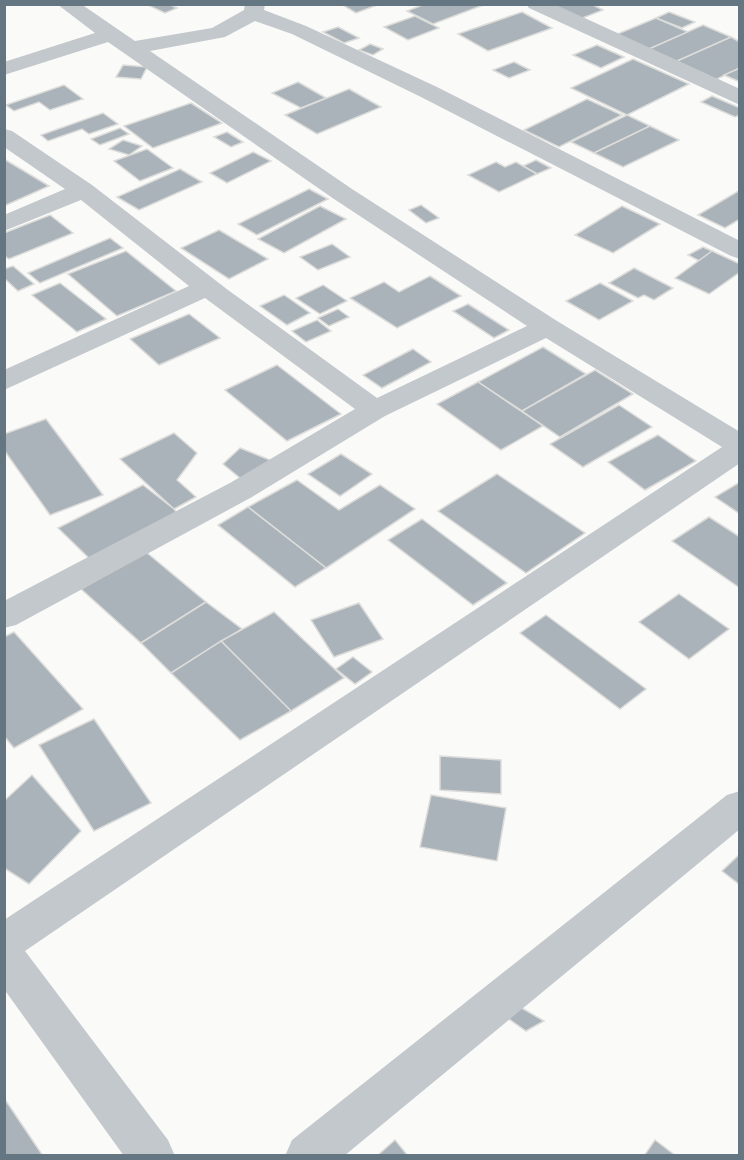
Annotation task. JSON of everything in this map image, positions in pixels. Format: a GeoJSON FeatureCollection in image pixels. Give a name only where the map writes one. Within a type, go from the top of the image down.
{"type":"FeatureCollection","features":[{"type":"Feature","properties":{"kind":"street"},"geometry":{"type":"LineString","coordinates":[[4,943],[740,447],[547,327],[343,194],[193,69],[132,48],[109,35],[67,4]]}},
{"type":"Feature","properties":{"kind":"street"},"geometry":{"type":"LineString","coordinates":[[536,4],[740,98]]}},
{"type":"Feature","properties":{"kind":"street"},"geometry":{"type":"LineString","coordinates":[[193,69],[218,33],[255,9],[429,92],[740,251]]}},
{"type":"Feature","properties":{"kind":"street"},"geometry":{"type":"LineString","coordinates":[[132,48],[218,33]]}},
{"type":"Feature","properties":{"kind":"street"},"geometry":{"type":"LineString","coordinates":[[4,69],[109,35]]}},
{"type":"Feature","properties":{"kind":"street"},"geometry":{"type":"LineString","coordinates":[[4,136],[83,190],[208,287],[375,410]]}},
{"type":"Feature","properties":{"kind":"street"},"geometry":{"type":"LineString","coordinates":[[4,224],[83,190]]}},
{"type":"Feature","properties":{"kind":"street"},"geometry":{"type":"LineString","coordinates":[[4,381],[208,287]]}},
{"type":"Feature","properties":{"kind":"street"},"geometry":{"type":"LineString","coordinates":[[4,616],[241,490],[375,410],[547,327]]}},
{"type":"Feature","properties":{"kind":"street"},"geometry":{"type":"LineString","coordinates":[[308,1155],[740,806]]}},
{"type":"Feature","properties":{"kind":"street"},"geometry":{"type":"LineString","coordinates":[[4,956],[152,1155]]}},
{"type":"Feature","properties":{"kind":"building"},"geometry":{"type":"Polygon","coordinates":[[[168,4],[177,8],[165,13],[150,6],[168,4]]]}},
{"type":"Feature","properties":{"kind":"building"},"geometry":{"type":"Polygon","coordinates":[[[341,4],[380,4],[356,13],[341,4]]]}},
{"type":"Feature","properties":{"kind":"building"},"geometry":{"type":"Polygon","coordinates":[[[425,4],[486,4],[433,24],[407,11],[425,4]]]}},
{"type":"Feature","properties":{"kind":"building"},"geometry":{"type":"Polygon","coordinates":[[[591,4],[603,10],[580,19],[548,5],[591,4]]]}},
{"type":"Feature","properties":{"kind":"building"},"geometry":{"type":"Polygon","coordinates":[[[522,12],[552,28],[488,51],[458,34],[522,12]]]}},
{"type":"Feature","properties":{"kind":"building"},"geometry":{"type":"Polygon","coordinates":[[[669,12],[695,22],[682,28],[656,18],[669,12]]]}},
{"type":"Feature","properties":{"kind":"building"},"geometry":{"type":"Polygon","coordinates":[[[415,16],[439,28],[408,40],[384,27],[415,16]]]}},
{"type":"Feature","properties":{"kind":"building"},"geometry":{"type":"Polygon","coordinates":[[[656,18],[688,32],[649,49],[615,35],[656,18]]]}},
{"type":"Feature","properties":{"kind":"building"},"geometry":{"type":"Polygon","coordinates":[[[703,25],[731,37],[675,62],[649,49],[703,25]]]}},
{"type":"Feature","properties":{"kind":"building"},"geometry":{"type":"Polygon","coordinates":[[[338,27],[359,38],[344,43],[323,32],[338,27]]]}},
{"type":"Feature","properties":{"kind":"building"},"geometry":{"type":"Polygon","coordinates":[[[731,37],[740,42],[740,68],[715,80],[675,62],[731,37]]]}},
{"type":"Feature","properties":{"kind":"building"},"geometry":{"type":"Polygon","coordinates":[[[370,44],[383,49],[373,55],[359,50],[370,44]]]}},
{"type":"Feature","properties":{"kind":"building"},"geometry":{"type":"Polygon","coordinates":[[[597,45],[624,57],[601,68],[573,55],[597,45]]]}},
{"type":"Feature","properties":{"kind":"building"},"geometry":{"type":"Polygon","coordinates":[[[633,59],[689,84],[627,115],[571,88],[633,59]]]}},
{"type":"Feature","properties":{"kind":"building"},"geometry":{"type":"Polygon","coordinates":[[[514,62],[530,70],[509,78],[493,70],[514,62]]]}},
{"type":"Feature","properties":{"kind":"building"},"geometry":{"type":"Polygon","coordinates":[[[123,65],[147,67],[141,79],[116,77],[123,65]]]}},
{"type":"Feature","properties":{"kind":"building"},"geometry":{"type":"Polygon","coordinates":[[[740,68],[740,82],[724,75],[740,68]]]}},
{"type":"Feature","properties":{"kind":"building"},"geometry":{"type":"Polygon","coordinates":[[[298,82],[326,98],[301,108],[272,93],[298,82]]]}},
{"type":"Feature","properties":{"kind":"building"},"geometry":{"type":"Polygon","coordinates":[[[64,85],[83,99],[50,110],[39,102],[14,111],[6,105],[64,85]]]}},
{"type":"Feature","properties":{"kind":"building"},"geometry":{"type":"Polygon","coordinates":[[[349,89],[381,107],[317,134],[285,115],[349,89]]]}},
{"type":"Feature","properties":{"kind":"building"},"geometry":{"type":"Polygon","coordinates":[[[712,96],[740,108],[740,115],[735,117],[701,102],[712,96]]]}},
{"type":"Feature","properties":{"kind":"building"},"geometry":{"type":"Polygon","coordinates":[[[587,99],[622,115],[559,147],[524,130],[587,99]]]}},
{"type":"Feature","properties":{"kind":"building"},"geometry":{"type":"Polygon","coordinates":[[[191,103],[222,123],[153,148],[124,126],[191,103]]]}},
{"type":"Feature","properties":{"kind":"building"},"geometry":{"type":"Polygon","coordinates":[[[103,113],[118,124],[89,134],[82,129],[48,141],[41,135],[103,113]]]}},
{"type":"Feature","properties":{"kind":"building"},"geometry":{"type":"Polygon","coordinates":[[[627,115],[650,126],[594,153],[571,142],[627,115]]]}},
{"type":"Feature","properties":{"kind":"building"},"geometry":{"type":"Polygon","coordinates":[[[650,126],[679,140],[623,167],[594,153],[650,126]]]}},
{"type":"Feature","properties":{"kind":"building"},"geometry":{"type":"Polygon","coordinates":[[[120,128],[129,134],[100,145],[91,139],[120,128]]]}},
{"type":"Feature","properties":{"kind":"building"},"geometry":{"type":"Polygon","coordinates":[[[227,132],[243,142],[231,147],[214,137],[227,132]]]}},
{"type":"Feature","properties":{"kind":"building"},"geometry":{"type":"Polygon","coordinates":[[[123,140],[142,146],[129,155],[109,149],[123,140]]]}},
{"type":"Feature","properties":{"kind":"building"},"geometry":{"type":"Polygon","coordinates":[[[147,149],[173,168],[140,181],[114,161],[147,149]]]}},
{"type":"Feature","properties":{"kind":"building"},"geometry":{"type":"Polygon","coordinates":[[[253,152],[271,161],[227,183],[210,173],[253,152]]]}},
{"type":"Feature","properties":{"kind":"building"},"geometry":{"type":"Polygon","coordinates":[[[4,159],[49,186],[4,206],[4,159]]]}},
{"type":"Feature","properties":{"kind":"building"},"geometry":{"type":"Polygon","coordinates":[[[536,160],[551,168],[537,174],[523,166],[536,160]]]}},
{"type":"Feature","properties":{"kind":"building"},"geometry":{"type":"Polygon","coordinates":[[[496,162],[505,167],[516,162],[537,174],[499,192],[468,175],[496,162]]]}},
{"type":"Feature","properties":{"kind":"building"},"geometry":{"type":"Polygon","coordinates":[[[180,169],[202,182],[139,210],[117,197],[180,169]]]}},
{"type":"Feature","properties":{"kind":"building"},"geometry":{"type":"Polygon","coordinates":[[[309,189],[328,199],[257,235],[238,224],[309,189]]]}},
{"type":"Feature","properties":{"kind":"building"},"geometry":{"type":"Polygon","coordinates":[[[740,190],[740,219],[725,228],[698,215],[740,190]]]}},
{"type":"Feature","properties":{"kind":"building"},"geometry":{"type":"Polygon","coordinates":[[[421,205],[439,218],[426,223],[409,210],[421,205]]]}},
{"type":"Feature","properties":{"kind":"building"},"geometry":{"type":"Polygon","coordinates":[[[320,206],[346,219],[284,253],[258,239],[320,206]]]}},
{"type":"Feature","properties":{"kind":"building"},"geometry":{"type":"Polygon","coordinates":[[[622,206],[660,224],[613,253],[575,235],[622,206]]]}},
{"type":"Feature","properties":{"kind":"building"},"geometry":{"type":"Polygon","coordinates":[[[50,215],[73,233],[9,259],[4,256],[4,233],[50,215]]]}},
{"type":"Feature","properties":{"kind":"building"},"geometry":{"type":"Polygon","coordinates":[[[219,230],[268,259],[229,279],[181,248],[219,230]]]}},
{"type":"Feature","properties":{"kind":"building"},"geometry":{"type":"Polygon","coordinates":[[[110,238],[123,248],[40,283],[28,273],[110,238]]]}},
{"type":"Feature","properties":{"kind":"building"},"geometry":{"type":"Polygon","coordinates":[[[332,244],[350,257],[318,270],[300,257],[332,244]]]}},
{"type":"Feature","properties":{"kind":"building"},"geometry":{"type":"Polygon","coordinates":[[[703,247],[720,256],[705,264],[688,255],[703,247]]]}},
{"type":"Feature","properties":{"kind":"building"},"geometry":{"type":"Polygon","coordinates":[[[126,251],[176,291],[117,316],[68,274],[126,251]]]}},
{"type":"Feature","properties":{"kind":"building"},"geometry":{"type":"Polygon","coordinates":[[[712,251],[740,264],[740,272],[709,294],[675,278],[712,251]]]}},
{"type":"Feature","properties":{"kind":"building"},"geometry":{"type":"Polygon","coordinates":[[[13,266],[34,284],[18,291],[4,278],[4,269],[13,266]]]}},
{"type":"Feature","properties":{"kind":"building"},"geometry":{"type":"Polygon","coordinates":[[[634,268],[673,288],[654,300],[644,295],[638,298],[609,283],[634,268]]]}},
{"type":"Feature","properties":{"kind":"building"},"geometry":{"type":"Polygon","coordinates":[[[430,276],[461,296],[397,328],[350,298],[384,282],[399,292],[430,276]]]}},
{"type":"Feature","properties":{"kind":"building"},"geometry":{"type":"Polygon","coordinates":[[[60,283],[106,319],[77,332],[32,295],[60,283]]]}},
{"type":"Feature","properties":{"kind":"building"},"geometry":{"type":"Polygon","coordinates":[[[600,283],[633,301],[599,320],[566,301],[600,283]]]}},
{"type":"Feature","properties":{"kind":"building"},"geometry":{"type":"Polygon","coordinates":[[[323,285],[347,301],[320,314],[296,298],[323,285]]]}},
{"type":"Feature","properties":{"kind":"building"},"geometry":{"type":"Polygon","coordinates":[[[284,295],[310,313],[287,325],[260,306],[284,295]]]}},
{"type":"Feature","properties":{"kind":"building"},"geometry":{"type":"Polygon","coordinates":[[[468,304],[509,330],[494,338],[453,311],[468,304]]]}},
{"type":"Feature","properties":{"kind":"building"},"geometry":{"type":"Polygon","coordinates":[[[338,309],[349,317],[329,326],[318,318],[338,309]]]}},
{"type":"Feature","properties":{"kind":"building"},"geometry":{"type":"Polygon","coordinates":[[[189,314],[220,338],[159,365],[130,339],[189,314]]]}},
{"type":"Feature","properties":{"kind":"building"},"geometry":{"type":"Polygon","coordinates":[[[317,320],[331,331],[306,342],[292,331],[317,320]]]}},
{"type":"Feature","properties":{"kind":"building"},"geometry":{"type":"Polygon","coordinates":[[[543,347],[586,374],[522,411],[478,382],[543,347]]]}},
{"type":"Feature","properties":{"kind":"building"},"geometry":{"type":"Polygon","coordinates":[[[413,349],[431,362],[382,388],[363,375],[413,349]]]}},
{"type":"Feature","properties":{"kind":"building"},"geometry":{"type":"Polygon","coordinates":[[[277,365],[341,414],[287,441],[225,390],[277,365]]]}},
{"type":"Feature","properties":{"kind":"building"},"geometry":{"type":"Polygon","coordinates":[[[595,370],[633,394],[560,437],[522,411],[595,370]]]}},
{"type":"Feature","properties":{"kind":"building"},"geometry":{"type":"Polygon","coordinates":[[[478,382],[543,426],[501,450],[437,404],[478,382]]]}},
{"type":"Feature","properties":{"kind":"building"},"geometry":{"type":"Polygon","coordinates":[[[619,405],[652,427],[583,467],[550,444],[619,405]]]}},
{"type":"Feature","properties":{"kind":"building"},"geometry":{"type":"Polygon","coordinates":[[[46,419],[103,495],[50,515],[4,450],[4,434],[46,419]]]}},
{"type":"Feature","properties":{"kind":"building"},"geometry":{"type":"Polygon","coordinates":[[[174,433],[197,453],[177,480],[196,497],[174,509],[120,459],[174,433]]]}},
{"type":"Feature","properties":{"kind":"building"},"geometry":{"type":"Polygon","coordinates":[[[658,435],[696,461],[645,490],[608,462],[658,435]]]}},
{"type":"Feature","properties":{"kind":"building"},"geometry":{"type":"Polygon","coordinates":[[[240,448],[270,460],[246,483],[223,464],[240,448]]]}},
{"type":"Feature","properties":{"kind":"building"},"geometry":{"type":"Polygon","coordinates":[[[341,454],[372,474],[340,496],[308,474],[341,454]]]}},
{"type":"Feature","properties":{"kind":"building"},"geometry":{"type":"Polygon","coordinates":[[[497,474],[585,533],[526,573],[438,511],[497,474]]]}},
{"type":"Feature","properties":{"kind":"building"},"geometry":{"type":"Polygon","coordinates":[[[297,480],[339,510],[380,485],[415,509],[326,568],[248,507],[297,480]]]}},
{"type":"Feature","properties":{"kind":"building"},"geometry":{"type":"Polygon","coordinates":[[[740,482],[740,514],[715,497],[740,482]]]}},
{"type":"Feature","properties":{"kind":"building"},"geometry":{"type":"Polygon","coordinates":[[[143,485],[174,509],[180,518],[94,563],[58,528],[143,485]]]}},
{"type":"Feature","properties":{"kind":"building"},"geometry":{"type":"Polygon","coordinates":[[[248,507],[326,568],[295,587],[218,525],[248,507]]]}},
{"type":"Feature","properties":{"kind":"building"},"geometry":{"type":"Polygon","coordinates":[[[709,517],[740,537],[740,588],[672,541],[709,517]]]}},
{"type":"Feature","properties":{"kind":"building"},"geometry":{"type":"Polygon","coordinates":[[[422,519],[507,583],[473,605],[388,540],[422,519]]]}},
{"type":"Feature","properties":{"kind":"building"},"geometry":{"type":"Polygon","coordinates":[[[146,552],[206,602],[141,643],[81,589],[146,552]]]}},
{"type":"Feature","properties":{"kind":"building"},"geometry":{"type":"Polygon","coordinates":[[[679,594],[729,629],[689,659],[639,622],[679,594]]]}},
{"type":"Feature","properties":{"kind":"building"},"geometry":{"type":"Polygon","coordinates":[[[206,602],[242,629],[171,673],[141,643],[206,602]]]}},
{"type":"Feature","properties":{"kind":"building"},"geometry":{"type":"Polygon","coordinates":[[[359,603],[383,639],[334,657],[311,620],[359,603]]]}},
{"type":"Feature","properties":{"kind":"building"},"geometry":{"type":"Polygon","coordinates":[[[274,612],[344,678],[291,711],[221,641],[274,612]]]}},
{"type":"Feature","properties":{"kind":"building"},"geometry":{"type":"Polygon","coordinates":[[[546,615],[646,689],[620,709],[520,633],[546,615]]]}},
{"type":"Feature","properties":{"kind":"building"},"geometry":{"type":"Polygon","coordinates":[[[14,632],[83,709],[14,748],[4,736],[4,637],[14,632]]]}},
{"type":"Feature","properties":{"kind":"building"},"geometry":{"type":"Polygon","coordinates":[[[221,641],[291,711],[240,740],[171,673],[221,641]]]}},
{"type":"Feature","properties":{"kind":"building"},"geometry":{"type":"Polygon","coordinates":[[[353,657],[372,672],[355,684],[336,669],[353,657]]]}},
{"type":"Feature","properties":{"kind":"building"},"geometry":{"type":"Polygon","coordinates":[[[94,719],[151,803],[94,831],[39,745],[94,719]]]}},
{"type":"Feature","properties":{"kind":"building"},"geometry":{"type":"Polygon","coordinates":[[[440,756],[501,760],[501,794],[440,790],[440,756]]]}},
{"type":"Feature","properties":{"kind":"building"},"geometry":{"type":"Polygon","coordinates":[[[32,775],[81,831],[29,884],[4,868],[4,801],[32,775]]]}},
{"type":"Feature","properties":{"kind":"building"},"geometry":{"type":"Polygon","coordinates":[[[431,795],[506,808],[497,861],[420,847],[431,795]]]}},
{"type":"Feature","properties":{"kind":"building"},"geometry":{"type":"Polygon","coordinates":[[[740,854],[740,885],[722,871],[740,854]]]}},
{"type":"Feature","properties":{"kind":"building"},"geometry":{"type":"Polygon","coordinates":[[[520,1007],[544,1021],[526,1031],[506,1017],[520,1007]]]}},
{"type":"Feature","properties":{"kind":"building"},"geometry":{"type":"Polygon","coordinates":[[[4,1098],[43,1156],[4,1156],[4,1098]]]}},
{"type":"Feature","properties":{"kind":"building"},"geometry":{"type":"Polygon","coordinates":[[[395,1140],[408,1156],[377,1156],[395,1140]]]}},
{"type":"Feature","properties":{"kind":"building"},"geometry":{"type":"Polygon","coordinates":[[[655,1140],[676,1156],[644,1156],[655,1140]]]}}]}
